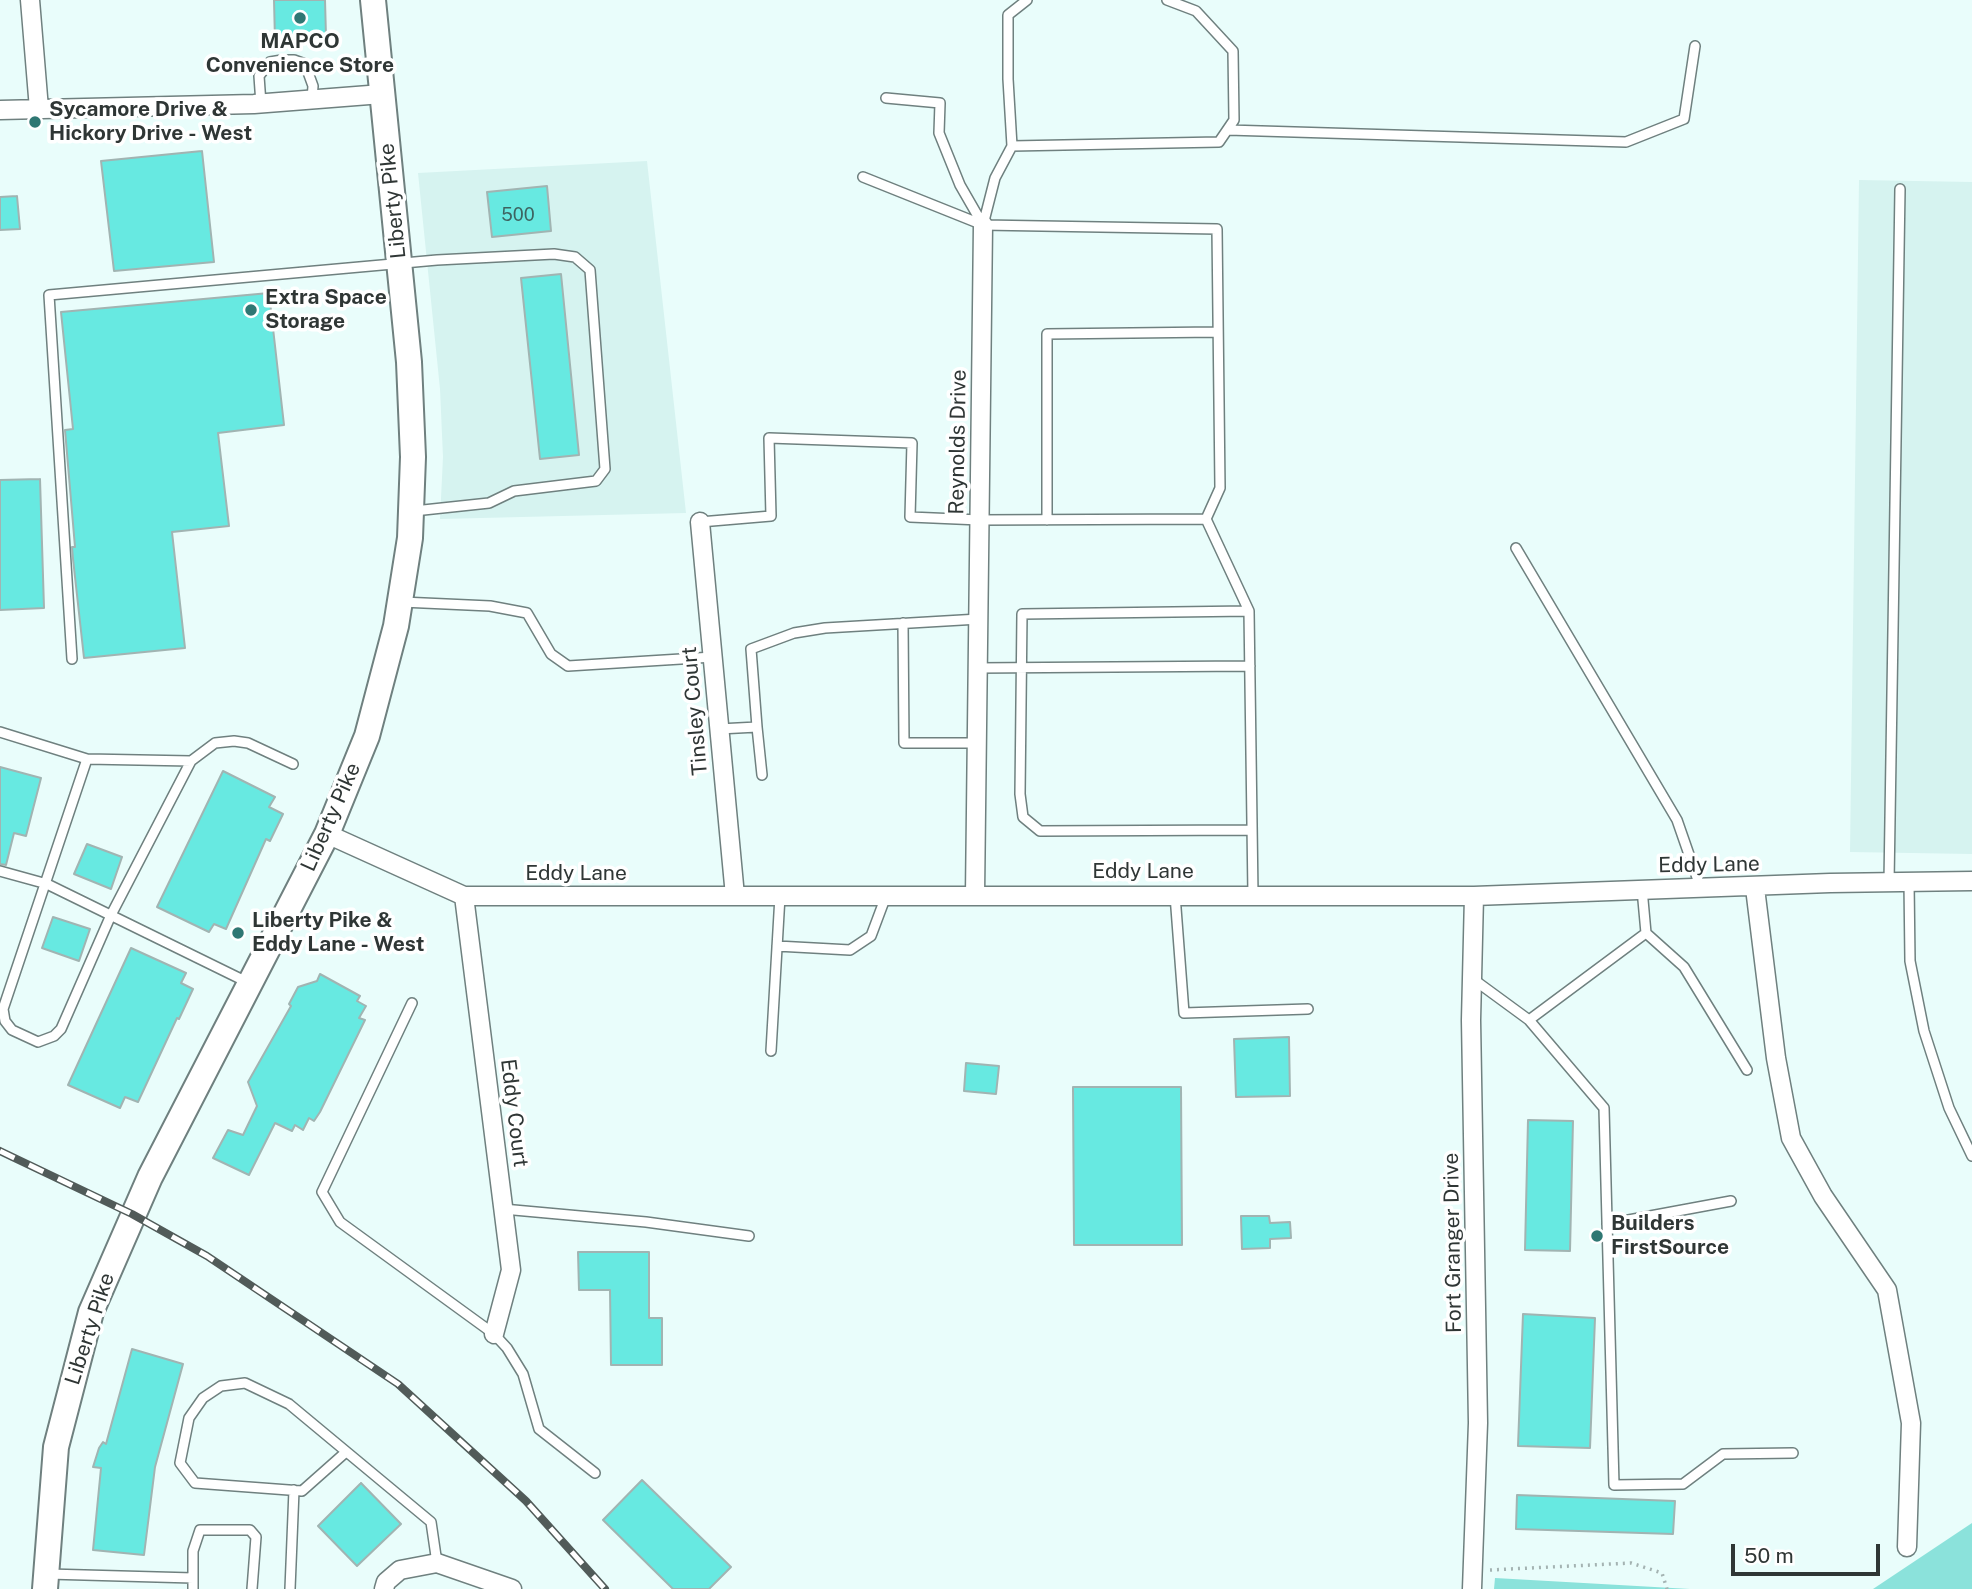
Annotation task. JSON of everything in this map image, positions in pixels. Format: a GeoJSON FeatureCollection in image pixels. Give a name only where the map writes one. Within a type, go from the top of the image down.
{"type":"FeatureCollection","features":[{"type":"Feature","properties":{"kind":"street"},"geometry":{"type":"LineString","coordinates":[[30,0],[39,109]]}},
{"type":"Feature","properties":{"kind":"street","name":"Liberty Pike"},"geometry":{"type":"LineString","coordinates":[[46,1582],[56,1447],[91,1312],[138,1202],[327,834],[367,736],[383,682],[400,602],[411,511],[413,457],[409,362],[373,0]]}},
{"type":"Feature","properties":{"kind":"street"},"geometry":{"type":"LineString","coordinates":[[0,110],[261,104],[383,94]]}},
{"type":"Feature","properties":{"kind":"street","name":"Reynolds Drive"},"geometry":{"type":"LineString","coordinates":[[975,894],[983,225]]}},
{"type":"Feature","properties":{"kind":"street","name":"Tinsley Court"},"geometry":{"type":"LineString","coordinates":[[700,522],[735,896]]}},
{"type":"Feature","properties":{"kind":"street","name":"Eddy Lane"},"geometry":{"type":"LineString","coordinates":[[327,834],[464,896],[1474,896],[1972,881]]}},
{"type":"Feature","properties":{"kind":"street"},"geometry":{"type":"LineString","coordinates":[[1755,888],[1776,1058],[1791,1138],[1823,1196],[1887,1290],[1911,1423],[1908,1547]]}},
{"type":"Feature","properties":{"kind":"street","name":"Eddy Court"},"geometry":{"type":"LineString","coordinates":[[464,896],[511,1270],[494,1334]]}},
{"type":"Feature","properties":{"kind":"street","name":"Fort Granger Drive"},"geometry":{"type":"LineString","coordinates":[[1472,1580],[1478,1423],[1472,979],[1474,896]]}},
{"type":"Feature","properties":{"kind":"street"},"geometry":{"type":"LineString","coordinates":[[384,1589],[386,1582],[400,1570],[437,1563],[512,1589]]}},
{"type":"Feature","properties":{"kind":"lane"},"geometry":{"type":"LineString","coordinates":[[983,225],[995,178],[1012,146],[1008,15],[1027,0]]}},
{"type":"Feature","properties":{"kind":"lane"},"geometry":{"type":"LineString","coordinates":[[1012,146],[1219,142],[1234,120],[1233,51],[1196,11],[1167,0]]}},
{"type":"Feature","properties":{"kind":"lane"},"geometry":{"type":"LineString","coordinates":[[1228,130],[1626,142],[1684,119],[1695,46]]}},
{"type":"Feature","properties":{"kind":"lane"},"geometry":{"type":"LineString","coordinates":[[261,104],[259,76],[270,62],[282,60],[305,64],[313,86],[312,100]]}},
{"type":"Feature","properties":{"kind":"lane"},"geometry":{"type":"LineString","coordinates":[[886,98],[940,103],[939,133],[960,185],[983,225]]}},
{"type":"Feature","properties":{"kind":"lane"},"geometry":{"type":"LineString","coordinates":[[863,177],[983,225],[1217,229],[1216,332],[1220,488],[1206,519],[1249,611],[1253,895]]}},
{"type":"Feature","properties":{"kind":"lane"},"geometry":{"type":"LineString","coordinates":[[1889,882],[1900,190]]}},
{"type":"Feature","properties":{"kind":"lane"},"geometry":{"type":"LineString","coordinates":[[72,659],[49,295],[400,265],[554,254],[575,257],[590,270],[605,469],[596,481],[514,491],[489,503],[411,511]]}},
{"type":"Feature","properties":{"kind":"lane"},"geometry":{"type":"LineString","coordinates":[[1047,520],[1047,334],[1216,332]]}},
{"type":"Feature","properties":{"kind":"lane"},"geometry":{"type":"LineString","coordinates":[[700,522],[771,516],[769,438],[912,443],[910,517],[980,520],[1206,519]]}},
{"type":"Feature","properties":{"kind":"lane"},"geometry":{"type":"LineString","coordinates":[[1516,548],[1677,820],[1701,889]]}},
{"type":"Feature","properties":{"kind":"lane"},"geometry":{"type":"LineString","coordinates":[[400,602],[490,606],[527,613],[551,654],[568,666],[713,657]]}},
{"type":"Feature","properties":{"kind":"lane"},"geometry":{"type":"LineString","coordinates":[[1249,611],[1022,614],[1020,794],[1023,817],[1040,831],[1252,830]]}},
{"type":"Feature","properties":{"kind":"lane"},"geometry":{"type":"LineString","coordinates":[[761,775],[751,649],[794,633],[979,619]]}},
{"type":"Feature","properties":{"kind":"lane"},"geometry":{"type":"LineString","coordinates":[[904,623],[904,743],[977,743]]}},
{"type":"Feature","properties":{"kind":"lane"},"geometry":{"type":"LineString","coordinates":[[978,668],[1250,666]]}},
{"type":"Feature","properties":{"kind":"lane"},"geometry":{"type":"LineString","coordinates":[[719,729],[757,727]]}},
{"type":"Feature","properties":{"kind":"lane"},"geometry":{"type":"LineString","coordinates":[[0,733],[88,760],[191,761]]}},
{"type":"Feature","properties":{"kind":"lane"},"geometry":{"type":"LineString","coordinates":[[88,760],[4,1009],[5,1021],[12,1030],[38,1042],[54,1036],[61,1029],[111,915],[191,761],[215,743],[234,741],[248,743],[293,764]]}},
{"type":"Feature","properties":{"kind":"lane"},"geometry":{"type":"LineString","coordinates":[[0,871],[47,884],[250,984]]}},
{"type":"Feature","properties":{"kind":"lane"},"geometry":{"type":"LineString","coordinates":[[1909,881],[1910,961],[1924,1031],[1949,1108],[1972,1156]]}},
{"type":"Feature","properties":{"kind":"lane"},"geometry":{"type":"LineString","coordinates":[[1642,890],[1646,933],[1684,967],[1747,1070]]}},
{"type":"Feature","properties":{"kind":"lane"},"geometry":{"type":"LineString","coordinates":[[777,946],[850,950],[871,936],[887,895]]}},
{"type":"Feature","properties":{"kind":"lane"},"geometry":{"type":"LineString","coordinates":[[1175,895],[1184,1013],[1308,1009]]}},
{"type":"Feature","properties":{"kind":"lane"},"geometry":{"type":"LineString","coordinates":[[771,1051],[780,896]]}},
{"type":"Feature","properties":{"kind":"lane"},"geometry":{"type":"LineString","coordinates":[[1529,1020],[1646,933]]}},
{"type":"Feature","properties":{"kind":"lane"},"geometry":{"type":"LineString","coordinates":[[1472,979],[1529,1020],[1604,1108],[1614,1485],[1683,1484],[1723,1454],[1793,1453]]}},
{"type":"Feature","properties":{"kind":"lane"},"geometry":{"type":"LineString","coordinates":[[412,1003],[322,1192],[341,1222],[494,1334],[508,1348],[523,1374],[539,1429],[594,1473]]}},
{"type":"Feature","properties":{"kind":"lane"},"geometry":{"type":"LineString","coordinates":[[1607,1224],[1731,1200]]}},
{"type":"Feature","properties":{"kind":"lane"},"geometry":{"type":"LineString","coordinates":[[503,1209],[646,1222],[749,1236]]}},
{"type":"Feature","properties":{"kind":"lane"},"geometry":{"type":"LineString","coordinates":[[346,1452],[302,1491],[195,1483],[180,1463],[189,1418],[203,1398],[221,1385],[245,1383],[289,1404],[431,1522],[437,1563]]}},
{"type":"Feature","properties":{"kind":"lane"},"geometry":{"type":"LineString","coordinates":[[290,1589],[294,1490]]}},
{"type":"Feature","properties":{"kind":"lane"},"geometry":{"type":"LineString","coordinates":[[192,1589],[193,1550],[200,1530],[250,1530],[256,1537],[252,1589]]}},
{"type":"Feature","properties":{"kind":"lane"},"geometry":{"type":"LineString","coordinates":[[46,1582],[193,1578]]}},
{"type":"Feature","properties":{"kind":"path"},"geometry":{"type":"LineString","coordinates":[[1472,1580],[1631,1563],[1662,1573],[1667,1589]]}},
{"type":"Feature","properties":{"kind":"shaded area"},"geometry":{"type":"Polygon","coordinates":[[[647,161],[686,513],[440,519],[443,457],[440,389],[418,173],[647,161]]]}},
{"type":"Feature","properties":{"kind":"shaded area"},"geometry":{"type":"Polygon","coordinates":[[[1859,180],[1972,182],[1972,854],[1850,852],[1859,180]]]}},
{"type":"Feature","properties":{"kind":"shaded area"},"geometry":{"type":"Polygon","coordinates":[[[1972,1523],[1972,1589],[1873,1589],[1972,1523]]]}},
{"type":"Feature","properties":{"kind":"shaded area"},"geometry":{"type":"Polygon","coordinates":[[[1495,1578],[1690,1589],[1494,1589],[1495,1578]]]}},
{"type":"Feature","properties":{"kind":"building","name":"MAPCO Convenience Store"},"geometry":{"type":"Polygon","coordinates":[[[274,0],[325,0],[326,36],[275,41],[274,0]]]}},
{"type":"Feature","properties":{"kind":"building"},"geometry":{"type":"Polygon","coordinates":[[[202,151],[214,262],[114,271],[101,161],[202,151]]]}},
{"type":"Feature","properties":{"kind":"building"},"geometry":{"type":"Polygon","coordinates":[[[547,186],[551,231],[492,237],[487,192],[547,186]]]}},
{"type":"Feature","properties":{"kind":"building"},"geometry":{"type":"Polygon","coordinates":[[[17,196],[20,229],[0,230],[0,197],[17,196]]]}},
{"type":"Feature","properties":{"kind":"building"},"geometry":{"type":"Polygon","coordinates":[[[561,274],[579,455],[540,459],[521,278],[561,274]]]}},
{"type":"Feature","properties":{"kind":"building"},"geometry":{"type":"Polygon","coordinates":[[[269,293],[284,425],[218,433],[229,526],[172,532],[185,648],[84,658],[72,547],[75,547],[65,430],[73,429],[61,312],[269,293]]]}},
{"type":"Feature","properties":{"kind":"building"},"geometry":{"type":"Polygon","coordinates":[[[40,479],[44,608],[0,610],[0,480],[40,479]]]}},
{"type":"Feature","properties":{"kind":"building"},"geometry":{"type":"Polygon","coordinates":[[[0,767],[41,778],[26,836],[14,833],[6,865],[0,864],[0,767]]]}},
{"type":"Feature","properties":{"kind":"building"},"geometry":{"type":"Polygon","coordinates":[[[223,771],[275,797],[269,807],[283,814],[270,841],[266,839],[226,929],[214,924],[209,932],[157,907],[223,771]]]}},
{"type":"Feature","properties":{"kind":"building"},"geometry":{"type":"Polygon","coordinates":[[[87,844],[122,857],[111,889],[74,874],[87,844]]]}},
{"type":"Feature","properties":{"kind":"building"},"geometry":{"type":"Polygon","coordinates":[[[53,917],[90,929],[79,961],[42,948],[53,917]]]}},
{"type":"Feature","properties":{"kind":"building"},"geometry":{"type":"Polygon","coordinates":[[[131,948],[186,973],[181,983],[193,989],[138,1102],[125,1097],[120,1108],[68,1085],[131,948]]]}},
{"type":"Feature","properties":{"kind":"building"},"geometry":{"type":"Polygon","coordinates":[[[320,974],[360,996],[357,1001],[366,1006],[359,1018],[365,1020],[314,1121],[309,1118],[303,1130],[295,1125],[292,1131],[275,1123],[249,1175],[213,1158],[228,1130],[243,1135],[257,1106],[248,1082],[291,1006],[289,1004],[298,987],[317,981],[320,974]]]}},
{"type":"Feature","properties":{"kind":"building"},"geometry":{"type":"Polygon","coordinates":[[[1289,1037],[1290,1096],[1236,1097],[1234,1039],[1289,1037]]]}},
{"type":"Feature","properties":{"kind":"building"},"geometry":{"type":"Polygon","coordinates":[[[966,1063],[999,1066],[996,1094],[964,1091],[966,1063]]]}},
{"type":"Feature","properties":{"kind":"building"},"geometry":{"type":"Polygon","coordinates":[[[1073,1087],[1181,1087],[1182,1245],[1074,1245],[1073,1087]]]}},
{"type":"Feature","properties":{"kind":"building"},"geometry":{"type":"Polygon","coordinates":[[[1528,1120],[1573,1121],[1570,1251],[1525,1250],[1528,1120]]]}},
{"type":"Feature","properties":{"kind":"building"},"geometry":{"type":"Polygon","coordinates":[[[1241,1216],[1269,1216],[1270,1223],[1290,1222],[1291,1238],[1270,1239],[1270,1248],[1242,1249],[1241,1216]]]}},
{"type":"Feature","properties":{"kind":"building"},"geometry":{"type":"Polygon","coordinates":[[[578,1252],[649,1252],[649,1318],[662,1318],[662,1365],[611,1365],[610,1290],[579,1290],[578,1252]]]}},
{"type":"Feature","properties":{"kind":"building"},"geometry":{"type":"Polygon","coordinates":[[[1523,1314],[1595,1318],[1590,1448],[1518,1446],[1523,1314]]]}},
{"type":"Feature","properties":{"kind":"building"},"geometry":{"type":"Polygon","coordinates":[[[132,1349],[183,1364],[155,1467],[144,1555],[93,1550],[101,1468],[93,1467],[99,1448],[103,1442],[106,1444],[132,1349]]]}},
{"type":"Feature","properties":{"kind":"building"},"geometry":{"type":"Polygon","coordinates":[[[642,1480],[731,1567],[709,1589],[673,1589],[603,1520],[642,1480]]]}},
{"type":"Feature","properties":{"kind":"building"},"geometry":{"type":"Polygon","coordinates":[[[361,1483],[401,1524],[357,1566],[318,1526],[361,1483]]]}},
{"type":"Feature","properties":{"kind":"building"},"geometry":{"type":"Polygon","coordinates":[[[1517,1495],[1675,1501],[1673,1534],[1516,1529],[1517,1495]]]}},
{"type":"Feature","properties":{"kind":"railway"},"geometry":{"type":"LineString","coordinates":[[0,1151],[132,1214],[207,1256],[398,1384],[526,1501],[605,1589]]}},
{"type":"Feature","properties":{"kind":"place","name":"MAPCO Convenience Store"},"geometry":{"type":"Point","coordinates":[300,18]}},
{"type":"Feature","properties":{"kind":"place","name":"Sycamore Drive & Hickory Drive - West"},"geometry":{"type":"Point","coordinates":[35,122]}},
{"type":"Feature","properties":{"kind":"place","name":"Extra Space Storage"},"geometry":{"type":"Point","coordinates":[251,310]}},
{"type":"Feature","properties":{"kind":"place","name":"Liberty Pike & Eddy Lane - West"},"geometry":{"type":"Point","coordinates":[238,933]}},
{"type":"Feature","properties":{"kind":"place","name":"Builders FirstSource"},"geometry":{"type":"Point","coordinates":[1597,1236]}}]}
